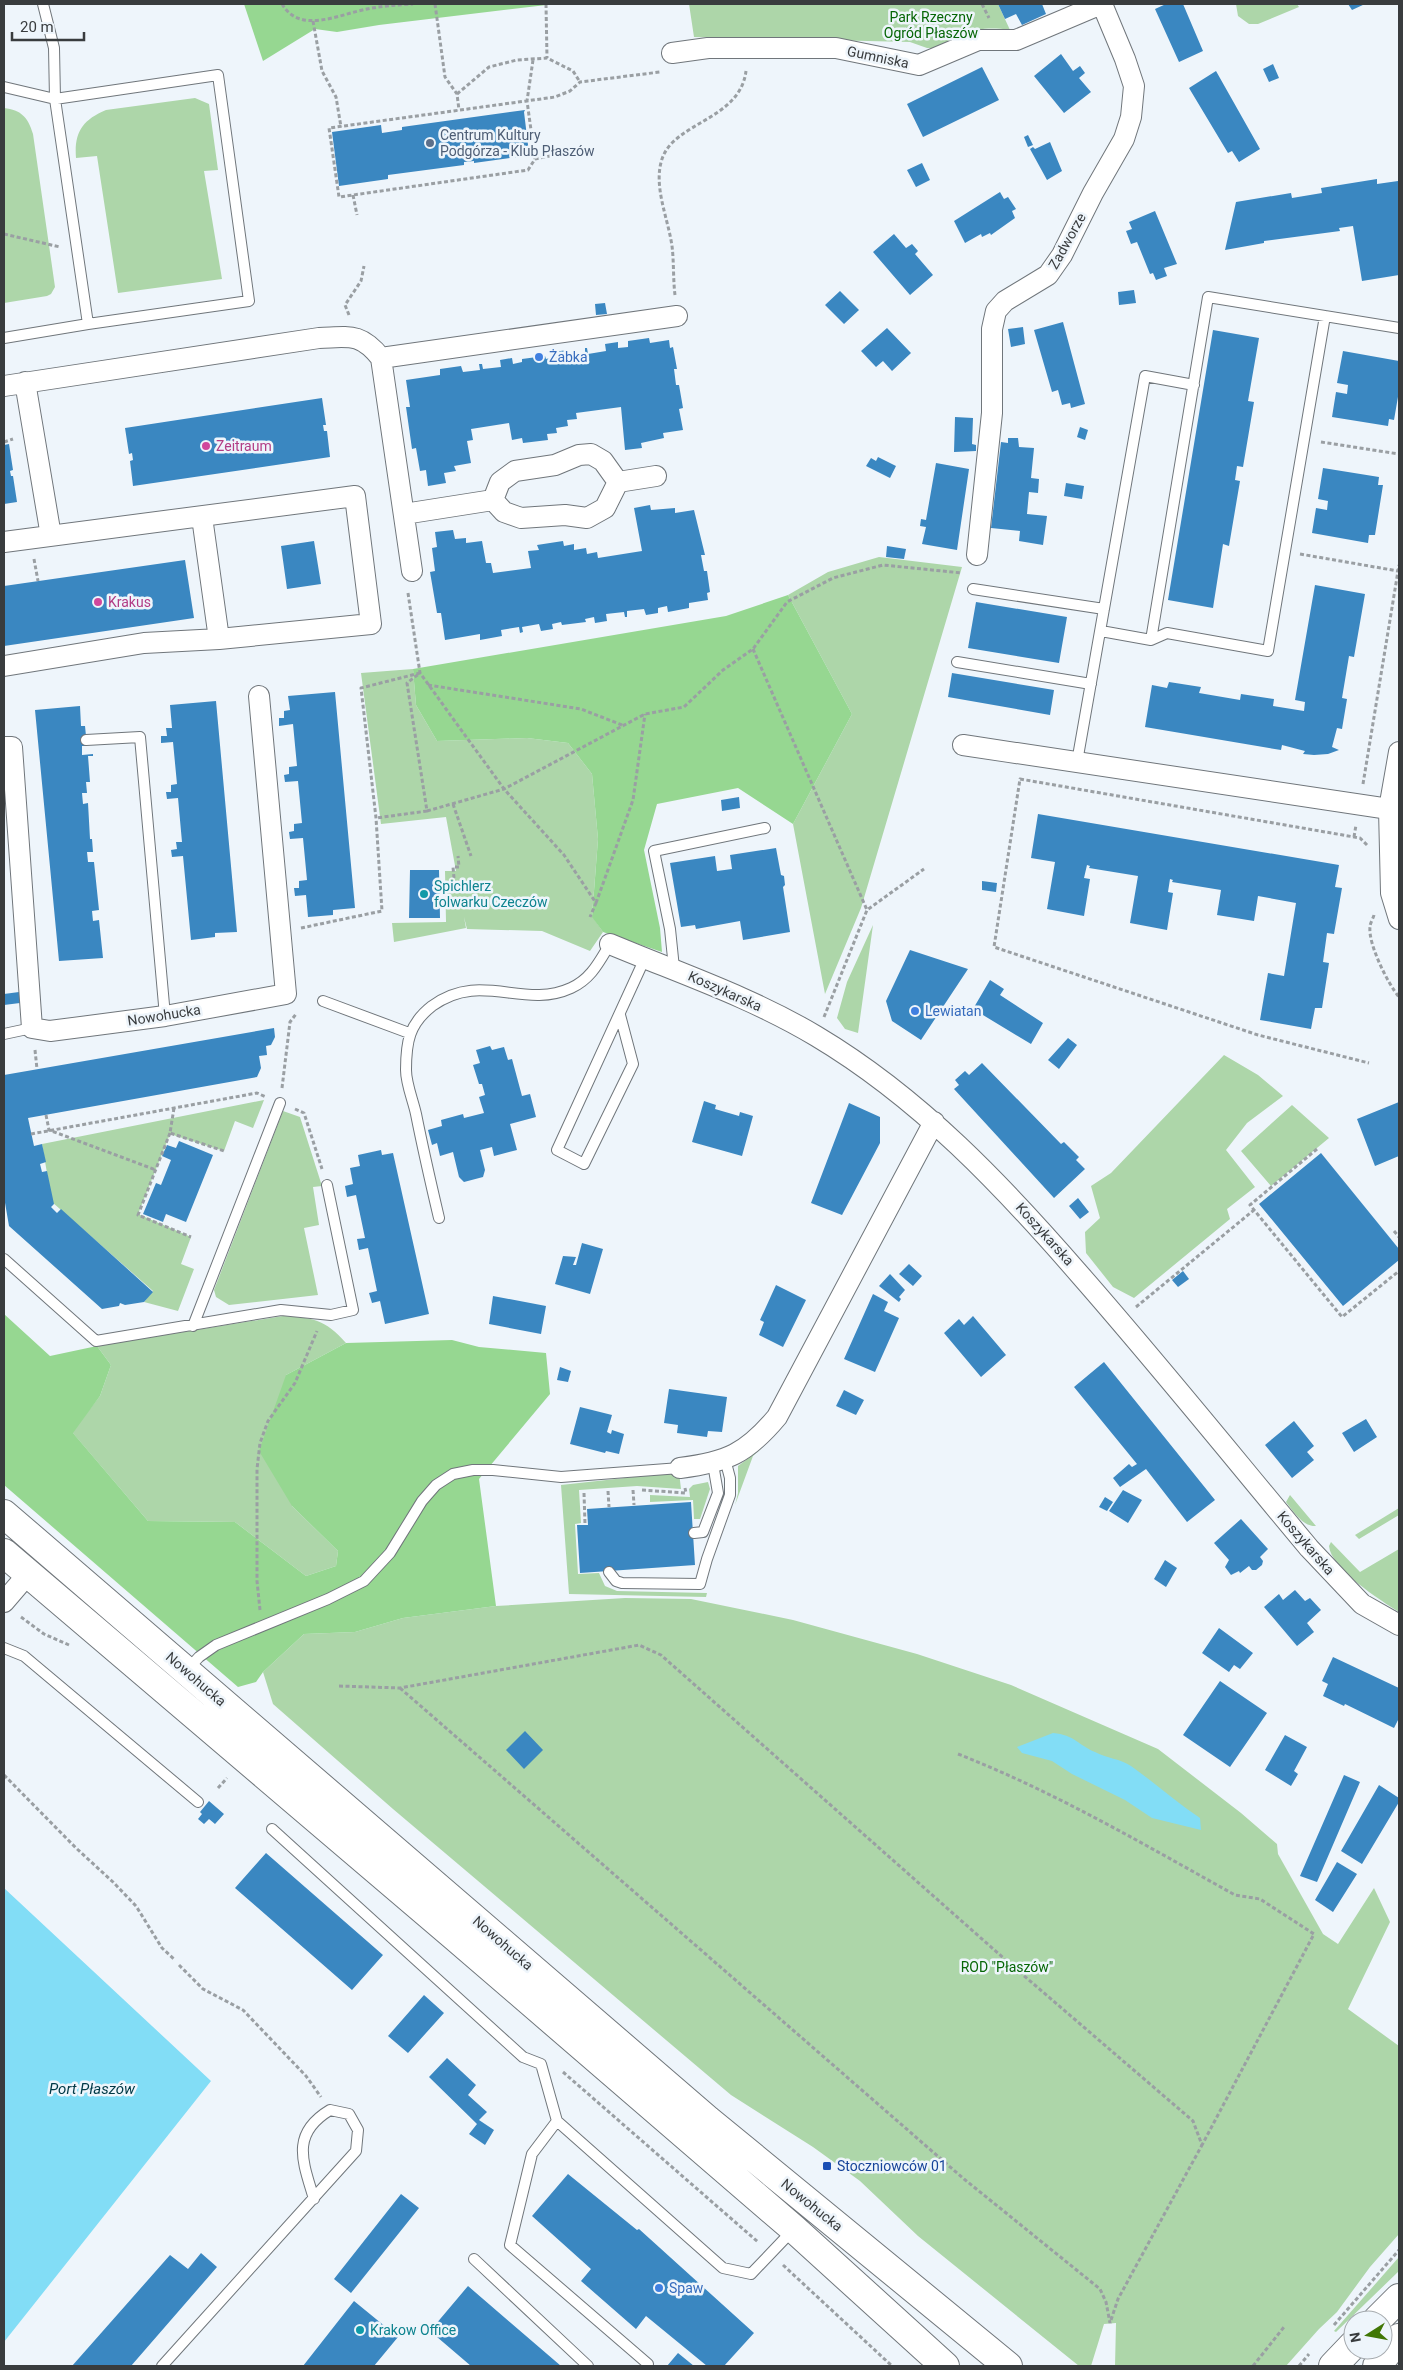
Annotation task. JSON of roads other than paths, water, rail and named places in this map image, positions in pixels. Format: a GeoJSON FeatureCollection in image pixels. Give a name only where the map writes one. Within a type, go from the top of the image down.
{"type":"FeatureCollection","features":[{"type":"Feature","properties":{"kind":"main road","name":"Nowohucka"},"geometry":{"type":"LineString","coordinates":[[4,1514],[708,2120],[1008,2366]]}},
{"type":"Feature","properties":{"kind":"main road","name":"Nowohucka"},"geometry":{"type":"LineString","coordinates":[[4,1553],[447,1930],[794,2229],[944,2366]]}},
{"type":"Feature","properties":{"kind":"main road"},"geometry":{"type":"LineString","coordinates":[[1387,2310],[1399,2298]]}},
{"type":"Feature","properties":{"kind":"main road"},"geometry":{"type":"LineString","coordinates":[[1377,2366],[1399,2338]]}},
{"type":"Feature","properties":{"kind":"main road"},"geometry":{"type":"LineString","coordinates":[[1322,2359],[1343,2350]]}},
{"type":"Feature","properties":{"kind":"street","name":"Gumniska"},"geometry":{"type":"LineString","coordinates":[[672,53],[708,48],[836,48],[919,65],[978,40],[1016,40],[1102,4]]}},
{"type":"Feature","properties":{"kind":"street","name":"Zadworze"},"geometry":{"type":"LineString","coordinates":[[976,556],[992,413],[992,329],[996,311],[1005,301],[1048,275],[1062,255],[1093,193],[1124,139],[1131,118],[1134,86],[1102,4]]}},
{"type":"Feature","properties":{"kind":"street"},"geometry":{"type":"LineString","coordinates":[[381,358],[677,316]]}},
{"type":"Feature","properties":{"kind":"street"},"geometry":{"type":"LineString","coordinates":[[4,386],[318,338],[356,337],[371,345],[381,358],[412,571]]}},
{"type":"Feature","properties":{"kind":"street"},"geometry":{"type":"LineString","coordinates":[[25,382],[51,536]]}},
{"type":"Feature","properties":{"kind":"street"},"geometry":{"type":"LineString","coordinates":[[492,500],[500,482],[515,472],[555,465],[579,455],[591,454],[603,461],[618,482]]}},
{"type":"Feature","properties":{"kind":"street"},"geometry":{"type":"LineString","coordinates":[[618,482],[656,476]]}},
{"type":"Feature","properties":{"kind":"street"},"geometry":{"type":"LineString","coordinates":[[492,500],[504,512],[521,518],[565,515],[587,518],[605,508],[618,482]]}},
{"type":"Feature","properties":{"kind":"street"},"geometry":{"type":"LineString","coordinates":[[4,542],[355,496],[371,624],[219,639],[144,644],[4,666]]}},
{"type":"Feature","properties":{"kind":"street"},"geometry":{"type":"LineString","coordinates":[[404,514],[492,500]]}},
{"type":"Feature","properties":{"kind":"street"},"geometry":{"type":"LineString","coordinates":[[202,517],[219,639]]}},
{"type":"Feature","properties":{"kind":"street","name":"Nowohucka"},"geometry":{"type":"LineString","coordinates":[[32,1028],[50,1031],[165,1016],[286,994],[259,696]]}},
{"type":"Feature","properties":{"kind":"street"},"geometry":{"type":"LineString","coordinates":[[962,745],[1389,809]]}},
{"type":"Feature","properties":{"kind":"street"},"geometry":{"type":"LineString","coordinates":[[4,747],[12,747],[32,1028]]}},
{"type":"Feature","properties":{"kind":"street"},"geometry":{"type":"LineString","coordinates":[[1399,752],[1389,809],[1391,893],[1399,919]]}},
{"type":"Feature","properties":{"kind":"street","name":"Koszykarska"},"geometry":{"type":"LineString","coordinates":[[610,944],[674,968],[747,1000],[816,1036],[885,1082],[934,1122],[1020,1206],[1120,1320],[1308,1548],[1362,1604],[1399,1625]]}},
{"type":"Feature","properties":{"kind":"street"},"geometry":{"type":"LineString","coordinates":[[680,1468],[718,1467],[750,1444],[777,1417],[934,1122]]}},
{"type":"Feature","properties":{"kind":"street"},"geometry":{"type":"LineString","coordinates":[[4,1602],[28,1574]]}},
{"type":"Feature","properties":{"kind":"lane"},"geometry":{"type":"LineString","coordinates":[[43,4],[54,48],[55,99],[88,324]]}},
{"type":"Feature","properties":{"kind":"lane"},"geometry":{"type":"LineString","coordinates":[[4,87],[55,99],[218,75],[249,301],[4,338]]}},
{"type":"Feature","properties":{"kind":"lane"},"geometry":{"type":"LineString","coordinates":[[1151,640],[1208,297],[1399,328]]}},
{"type":"Feature","properties":{"kind":"lane"},"geometry":{"type":"LineString","coordinates":[[1101,631],[1151,640],[1167,633],[1268,652],[1325,316]]}},
{"type":"Feature","properties":{"kind":"lane"},"geometry":{"type":"LineString","coordinates":[[1077,762],[1145,376],[1194,385]]}},
{"type":"Feature","properties":{"kind":"lane"},"geometry":{"type":"LineString","coordinates":[[973,589],[1104,609]]}},
{"type":"Feature","properties":{"kind":"lane"},"geometry":{"type":"LineString","coordinates":[[957,662],[1091,684]]}},
{"type":"Feature","properties":{"kind":"lane"},"geometry":{"type":"LineString","coordinates":[[86,740],[140,737],[165,1016]]}},
{"type":"Feature","properties":{"kind":"lane"},"geometry":{"type":"LineString","coordinates":[[674,968],[670,930],[654,851],[765,828]]}},
{"type":"Feature","properties":{"kind":"lane"},"geometry":{"type":"LineString","coordinates":[[439,1218],[406,1072],[409,1033],[422,1014],[443,998],[468,989],[548,996],[571,988],[590,976],[610,944]]}},
{"type":"Feature","properties":{"kind":"lane"},"geometry":{"type":"LineString","coordinates":[[620,1015],[633,1064],[584,1164],[557,1150],[645,958]]}},
{"type":"Feature","properties":{"kind":"lane"},"geometry":{"type":"LineString","coordinates":[[324,1001],[409,1033]]}},
{"type":"Feature","properties":{"kind":"lane"},"geometry":{"type":"LineString","coordinates":[[4,1034],[32,1028]]}},
{"type":"Feature","properties":{"kind":"lane"},"geometry":{"type":"LineString","coordinates":[[192,1326],[280,1103]]}},
{"type":"Feature","properties":{"kind":"lane"},"geometry":{"type":"LineString","coordinates":[[4,1259],[96,1341],[281,1310],[331,1315],[353,1310],[327,1185]]}},
{"type":"Feature","properties":{"kind":"lane"},"geometry":{"type":"LineString","coordinates":[[694,1533],[703,1532],[718,1493],[718,1467]]}},
{"type":"Feature","properties":{"kind":"lane"},"geometry":{"type":"LineString","coordinates":[[609,1572],[616,1581],[622,1583],[700,1584],[730,1495],[730,1478],[718,1467]]}},
{"type":"Feature","properties":{"kind":"lane"},"geometry":{"type":"LineString","coordinates":[[187,1671],[200,1657],[216,1645],[328,1599],[364,1580],[390,1553],[422,1501],[436,1485],[453,1474],[473,1470],[493,1470],[560,1477],[680,1468]]}},
{"type":"Feature","properties":{"kind":"lane"},"geometry":{"type":"LineString","coordinates":[[4,1648],[24,1656],[198,1802]]}},
{"type":"Feature","properties":{"kind":"lane"},"geometry":{"type":"LineString","coordinates":[[272,1829],[523,2057],[541,2064],[557,2121],[723,2268],[751,2274],[794,2229]]}},
{"type":"Feature","properties":{"kind":"lane"},"geometry":{"type":"LineString","coordinates":[[162,2366],[314,2199],[356,2152],[358,2130],[349,2114],[330,2110],[316,2118],[304,2135],[302,2154],[314,2199]]}},
{"type":"Feature","properties":{"kind":"lane"},"geometry":{"type":"LineString","coordinates":[[557,2121],[532,2154],[510,2245],[648,2364]]}},
{"type":"Feature","properties":{"kind":"lane"},"geometry":{"type":"LineString","coordinates":[[474,2259],[588,2366]]}},
{"type":"Feature","properties":{"kind":"water"},"geometry":{"type":"Polygon","coordinates":[[[1053,1733],[1066,1736],[1099,1754],[1131,1766],[1200,1818],[1201,1830],[1152,1818],[1125,1800],[1072,1774],[1052,1761],[1022,1753],[1017,1747],[1053,1733]]]}},
{"type":"Feature","properties":{"kind":"water","name":"Port Płaszów"},"geometry":{"type":"Polygon","coordinates":[[[4,1888],[211,2081],[4,2342],[4,1888]]]}},
{"type":"Feature","properties":{"kind":"place","name":"Centrum Kultury Podgórza - Klub Płaszów"},"geometry":{"type":"Point","coordinates":[430,143]}},
{"type":"Feature","properties":{"kind":"place","name":"Żabka"},"geometry":{"type":"Point","coordinates":[539,357]}},
{"type":"Feature","properties":{"kind":"place","name":"Zeitraum"},"geometry":{"type":"Point","coordinates":[206,446]}},
{"type":"Feature","properties":{"kind":"place","name":"Krakus"},"geometry":{"type":"Point","coordinates":[98,602]}},
{"type":"Feature","properties":{"kind":"place","name":"Spichlerz folwarku Czeczów"},"geometry":{"type":"Point","coordinates":[424,894]}},
{"type":"Feature","properties":{"kind":"place","name":"Lewiatan"},"geometry":{"type":"Point","coordinates":[915,1011]}},
{"type":"Feature","properties":{"kind":"place","name":"Stoczniowców 01"},"geometry":{"type":"Point","coordinates":[827,2166]}},
{"type":"Feature","properties":{"kind":"place","name":"Spaw"},"geometry":{"type":"Point","coordinates":[659,2288]}},
{"type":"Feature","properties":{"kind":"place","name":"Krakow Office"},"geometry":{"type":"Point","coordinates":[360,2330]}},
{"type":"Feature","properties":{"kind":"park label","name":"Park Rzeczny Ogród Płaszów"},"geometry":{"type":"Point","coordinates":[931,25]}},
{"type":"Feature","properties":{"kind":"park label","name":"ROD \"Płaszów\""},"geometry":{"type":"Point","coordinates":[1007,1967]}}]}
